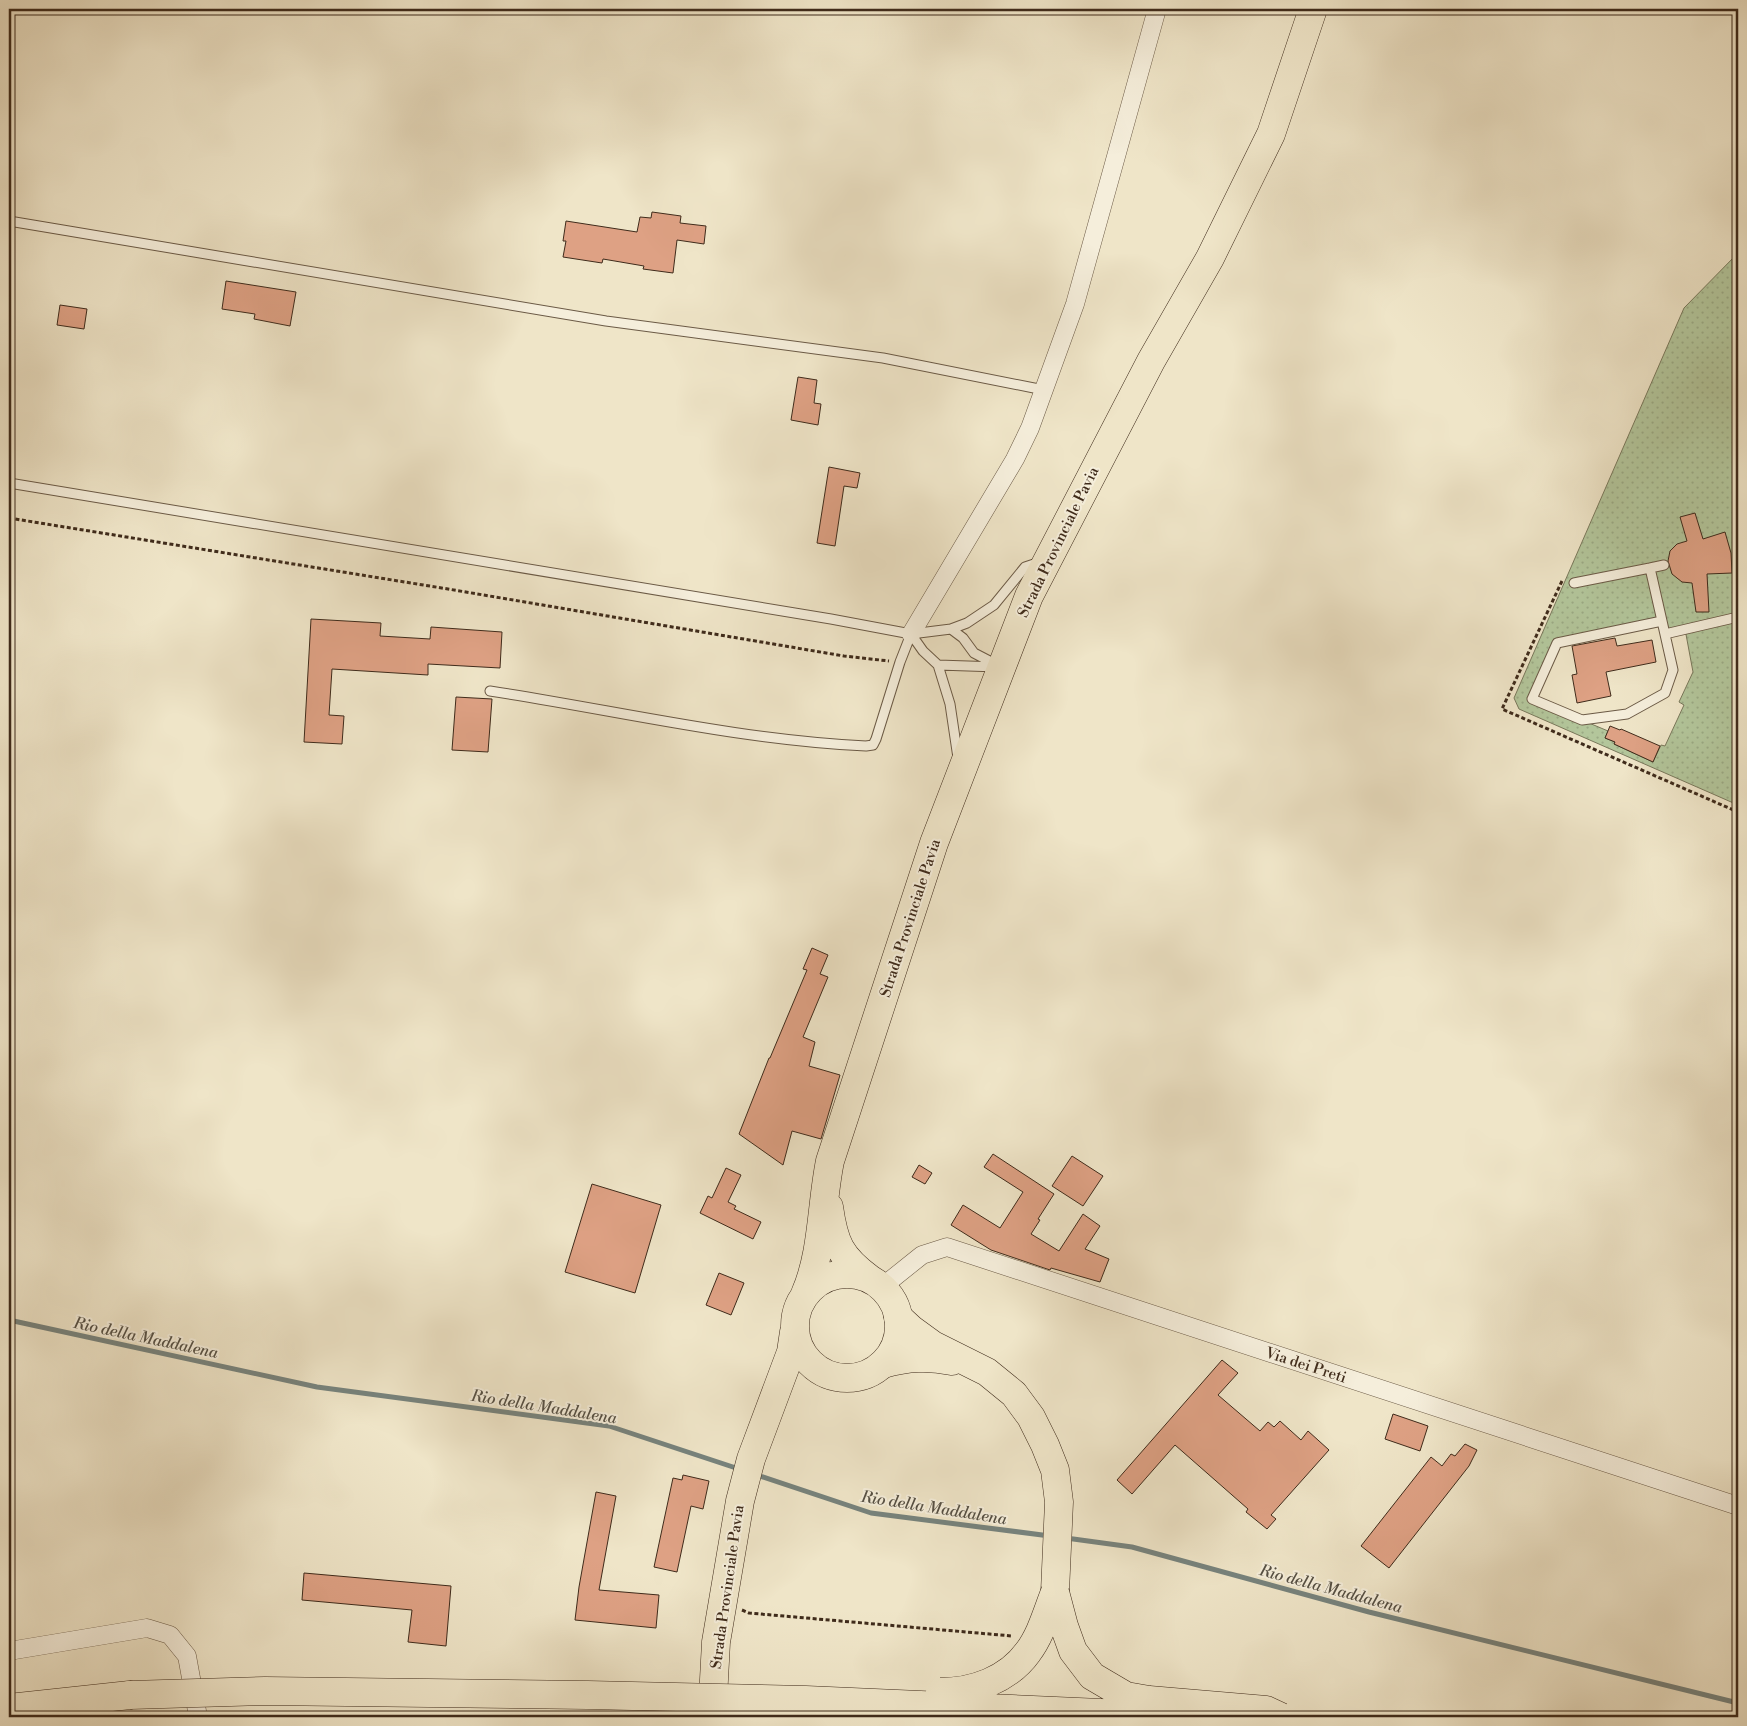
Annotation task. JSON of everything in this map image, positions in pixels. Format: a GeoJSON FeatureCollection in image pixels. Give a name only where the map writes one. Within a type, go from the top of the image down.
{"type":"FeatureCollection","features":[{"type":"Feature","properties":{"kind":"main road","name":"Strada Provinciale Pavia"},"geometry":{"type":"LineString","coordinates":[[712,1717],[716,1642],[740,1501],[751,1458],[791,1352],[794,1319],[798,1306],[812,1278],[817,1259],[825,1183],[830,1161],[934,843],[1029,596],[1151,360],[1210,258],[1267,143],[1313,9]]}},
{"type":"Feature","properties":{"kind":"main road","name":"Strada Provinciale Pavia"},"geometry":{"type":"LineString","coordinates":[[751,1458],[769,1422],[792,1390],[801,1384],[814,1380],[856,1378],[871,1373],[883,1364],[894,1350],[899,1334],[898,1317],[893,1301],[876,1283],[853,1267],[838,1246],[831,1224],[825,1183]]}},
{"type":"Feature","properties":{"kind":"main road","name":"Strada Provinciale Pavia"},"geometry":{"type":"LineString","coordinates":[[805,1294],[827,1278],[841,1274],[856,1275],[876,1283]]}},
{"type":"Feature","properties":{"kind":"main road"},"geometry":{"type":"LineString","coordinates":[[898,1317],[933,1345],[987,1372],[1014,1394],[1031,1417],[1055,1470],[1059,1502],[1055,1592],[1073,1650],[1092,1676],[1126,1696],[1149,1700],[1266,1710],[1281,1717]]}},
{"type":"Feature","properties":{"kind":"main road","name":"Strada Provinciale Pavia"},"geometry":{"type":"LineString","coordinates":[[794,1332],[797,1345],[803,1356],[812,1366],[825,1374],[840,1378]]}},
{"type":"Feature","properties":{"kind":"main road"},"geometry":{"type":"LineString","coordinates":[[883,1364],[907,1358],[932,1357],[987,1372]]}},
{"type":"Feature","properties":{"kind":"main road"},"geometry":{"type":"LineString","coordinates":[[806,1700],[849,1688],[943,1692],[962,1691],[978,1687],[1003,1675],[1029,1652],[1042,1626],[1055,1592]]}},
{"type":"Feature","properties":{"kind":"main road"},"geometry":{"type":"LineString","coordinates":[[9,1708],[130,1695],[275,1691],[806,1700],[1192,1717]]}},
{"type":"Feature","properties":{"kind":"street"},"geometry":{"type":"LineString","coordinates":[[911,634],[1016,459],[1030,428],[1075,304],[1157,9]]}},
{"type":"Feature","properties":{"kind":"street","name":"Via dei Preti"},"geometry":{"type":"LineString","coordinates":[[876,1283],[922,1256],[947,1247],[1738,1506]]}},
{"type":"Feature","properties":{"kind":"street"},"geometry":{"type":"LineString","coordinates":[[9,1651],[147,1628],[170,1635],[187,1656],[197,1711],[195,1717]]}},
{"type":"Feature","properties":{"kind":"lane"},"geometry":{"type":"LineString","coordinates":[[9,221],[606,321],[883,358],[1044,390]]}},
{"type":"Feature","properties":{"kind":"lane"},"geometry":{"type":"LineString","coordinates":[[9,483],[831,619],[911,634],[951,629],[967,623],[994,605],[1025,567],[1048,559]]}},
{"type":"Feature","properties":{"kind":"lane"},"geometry":{"type":"LineString","coordinates":[[1574,583],[1664,565]]}},
{"type":"Feature","properties":{"kind":"lane"},"geometry":{"type":"LineString","coordinates":[[1650,568],[1665,634],[1673,670],[1665,693],[1627,714],[1582,720],[1532,699],[1557,643],[1662,621]]}},
{"type":"Feature","properties":{"kind":"lane"},"geometry":{"type":"LineString","coordinates":[[1665,634],[1738,617]]}},
{"type":"Feature","properties":{"kind":"lane"},"geometry":{"type":"LineString","coordinates":[[951,629],[963,638],[974,652],[1001,667]]}},
{"type":"Feature","properties":{"kind":"lane"},"geometry":{"type":"LineString","coordinates":[[490,691],[642,718],[753,735],[816,744],[866,746],[872,745],[876,738],[911,634]]}},
{"type":"Feature","properties":{"kind":"lane"},"geometry":{"type":"LineString","coordinates":[[911,634],[923,651],[938,665],[950,704],[960,774]]}},
{"type":"Feature","properties":{"kind":"lane"},"geometry":{"type":"LineString","coordinates":[[938,665],[1001,667]]}},
{"type":"Feature","properties":{"kind":"path"},"geometry":{"type":"LineString","coordinates":[[9,518],[844,656],[900,662]]}},
{"type":"Feature","properties":{"kind":"path"},"geometry":{"type":"LineString","coordinates":[[749,1613],[1015,1637]]}},
{"type":"Feature","properties":{"kind":"green space"},"geometry":{"type":"Polygon","coordinates":[[[1738,253],[1738,805],[1519,709],[1514,698],[1684,308],[1738,253]],[[1662,622],[1557,643],[1532,699],[1608,731],[1605,738],[1653,762],[1661,745],[1665,746],[1684,705],[1679,702],[1693,672],[1685,629],[1665,634],[1662,622]]]}},
{"type":"Feature","properties":{"kind":"building"},"geometry":{"type":"Polygon","coordinates":[[[652,212],[681,216],[680,223],[706,226],[704,244],[677,240],[673,273],[643,269],[644,266],[603,259],[602,263],[563,257],[566,241],[563,241],[566,221],[637,232],[640,217],[651,218],[652,212]]]}},
{"type":"Feature","properties":{"kind":"building"},"geometry":{"type":"Polygon","coordinates":[[[226,281],[296,292],[290,326],[254,319],[255,314],[222,309],[226,281]]]}},
{"type":"Feature","properties":{"kind":"building"},"geometry":{"type":"Polygon","coordinates":[[[60,305],[87,309],[84,329],[57,325],[60,305]]]}},
{"type":"Feature","properties":{"kind":"building"},"geometry":{"type":"Polygon","coordinates":[[[798,377],[817,380],[814,403],[821,404],[818,425],[791,420],[798,377]]]}},
{"type":"Feature","properties":{"kind":"building"},"geometry":{"type":"Polygon","coordinates":[[[829,467],[860,473],[857,488],[844,486],[835,546],[817,543],[829,467]]]}},
{"type":"Feature","properties":{"kind":"building"},"geometry":{"type":"Polygon","coordinates":[[[1695,513],[1703,539],[1725,532],[1731,553],[1732,573],[1707,574],[1709,612],[1696,612],[1692,583],[1682,582],[1672,574],[1668,561],[1670,551],[1677,544],[1687,541],[1680,517],[1695,513]]]}},
{"type":"Feature","properties":{"kind":"building"},"geometry":{"type":"Polygon","coordinates":[[[311,619],[381,623],[380,636],[430,639],[431,627],[502,632],[500,668],[428,664],[428,675],[332,669],[329,715],[344,716],[342,744],[304,742],[311,619]]]}},
{"type":"Feature","properties":{"kind":"building"},"geometry":{"type":"Polygon","coordinates":[[[1615,638],[1617,646],[1652,640],[1656,662],[1606,672],[1611,696],[1577,703],[1572,675],[1577,674],[1572,646],[1615,638]]]}},
{"type":"Feature","properties":{"kind":"building"},"geometry":{"type":"Polygon","coordinates":[[[456,697],[492,699],[488,752],[452,750],[456,697]]]}},
{"type":"Feature","properties":{"kind":"building"},"geometry":{"type":"Polygon","coordinates":[[[1610,726],[1660,746],[1653,762],[1605,738],[1610,726]]]}},
{"type":"Feature","properties":{"kind":"building"},"geometry":{"type":"Polygon","coordinates":[[[812,948],[828,955],[820,974],[828,977],[803,1037],[815,1042],[809,1066],[840,1075],[821,1139],[792,1131],[783,1165],[739,1134],[807,970],[803,969],[812,948]]]}},
{"type":"Feature","properties":{"kind":"building"},"geometry":{"type":"Polygon","coordinates":[[[993,1154],[1054,1194],[1031,1234],[1059,1251],[1083,1214],[1100,1226],[1085,1249],[1109,1259],[1100,1282],[1051,1268],[1050,1270],[991,1250],[951,1225],[963,1205],[1000,1228],[1023,1192],[984,1167],[993,1154]]]}},
{"type":"Feature","properties":{"kind":"building"},"geometry":{"type":"Polygon","coordinates":[[[1072,1156],[1103,1176],[1083,1206],[1052,1186],[1072,1156]]]}},
{"type":"Feature","properties":{"kind":"building"},"geometry":{"type":"Polygon","coordinates":[[[919,1165],[932,1173],[925,1184],[912,1177],[919,1165]]]}},
{"type":"Feature","properties":{"kind":"building"},"geometry":{"type":"Polygon","coordinates":[[[726,1168],[741,1175],[728,1202],[736,1206],[734,1209],[761,1222],[753,1239],[700,1213],[708,1196],[712,1198],[726,1168]]]}},
{"type":"Feature","properties":{"kind":"building"},"geometry":{"type":"Polygon","coordinates":[[[592,1184],[661,1205],[635,1293],[565,1272],[592,1184]]]}},
{"type":"Feature","properties":{"kind":"building"},"geometry":{"type":"Polygon","coordinates":[[[719,1273],[744,1283],[731,1315],[706,1305],[719,1273]]]}},
{"type":"Feature","properties":{"kind":"building"},"geometry":{"type":"Polygon","coordinates":[[[1222,1360],[1238,1373],[1218,1395],[1260,1431],[1268,1422],[1274,1427],[1280,1421],[1301,1440],[1308,1431],[1329,1450],[1271,1515],[1276,1519],[1267,1529],[1246,1512],[1248,1509],[1175,1445],[1132,1494],[1117,1480],[1222,1360]]]}},
{"type":"Feature","properties":{"kind":"building"},"geometry":{"type":"Polygon","coordinates":[[[1393,1414],[1428,1426],[1420,1451],[1385,1439],[1393,1414]]]}},
{"type":"Feature","properties":{"kind":"building"},"geometry":{"type":"Polygon","coordinates":[[[1465,1444],[1477,1450],[1469,1466],[1389,1568],[1361,1546],[1431,1457],[1442,1466],[1451,1454],[1455,1456],[1465,1444]]]}},
{"type":"Feature","properties":{"kind":"building"},"geometry":{"type":"Polygon","coordinates":[[[683,1475],[709,1481],[703,1509],[691,1506],[677,1572],[654,1567],[673,1478],[682,1480],[683,1475]]]}},
{"type":"Feature","properties":{"kind":"building"},"geometry":{"type":"Polygon","coordinates":[[[596,1492],[616,1496],[599,1590],[659,1595],[656,1628],[575,1620],[596,1492]]]}},
{"type":"Feature","properties":{"kind":"building"},"geometry":{"type":"Polygon","coordinates":[[[304,1573],[451,1586],[446,1646],[408,1642],[412,1610],[302,1600],[304,1573]]]}},
{"type":"Feature","properties":{"kind":"waterway","name":"Rio della Maddalena"},"geometry":{"type":"LineString","coordinates":[[9,1320],[317,1387],[609,1426],[739,1469]]}},
{"type":"Feature","properties":{"kind":"waterway","name":"Rio della Maddalena"},"geometry":{"type":"LineString","coordinates":[[754,1474],[871,1513],[1050,1536]]}},
{"type":"Feature","properties":{"kind":"waterway","name":"Rio della Maddalena"},"geometry":{"type":"LineString","coordinates":[[1066,1538],[1132,1547],[1369,1612],[1738,1703]]}}]}
